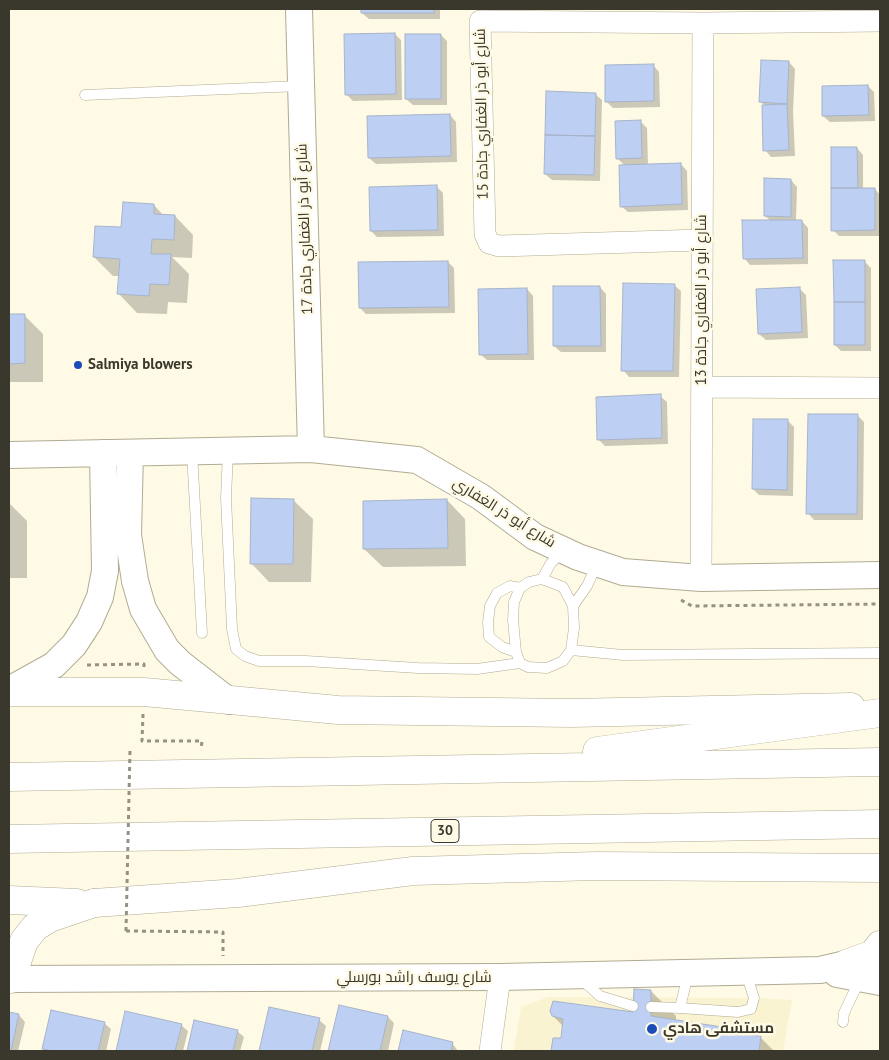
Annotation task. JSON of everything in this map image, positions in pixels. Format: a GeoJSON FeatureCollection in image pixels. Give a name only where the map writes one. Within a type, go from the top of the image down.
{"type":"FeatureCollection","features":[{"type":"Feature","properties":{"kind":"main road"},"geometry":{"type":"LineString","coordinates":[[9,691],[144,692],[338,710],[551,712],[880,707]]}},
{"type":"Feature","properties":{"kind":"main road"},"geometry":{"type":"LineString","coordinates":[[472,767],[880,713]]}},
{"type":"Feature","properties":{"kind":"main road"},"geometry":{"type":"LineString","coordinates":[[9,777],[472,767],[880,762]]}},
{"type":"Feature","properties":{"kind":"main road","name":"30"},"geometry":{"type":"LineString","coordinates":[[9,838],[880,824]]}},
{"type":"Feature","properties":{"kind":"main road"},"geometry":{"type":"LineString","coordinates":[[9,900],[94,903],[238,893],[414,871],[597,866],[880,868]]}},
{"type":"Feature","properties":{"kind":"main road"},"geometry":{"type":"LineString","coordinates":[[850,867],[876,879],[880,885]]}},
{"type":"Feature","properties":{"kind":"main road"},"geometry":{"type":"LineString","coordinates":[[10,979],[24,941],[35,927],[50,918],[94,903]]}},
{"type":"Feature","properties":{"kind":"main road"},"geometry":{"type":"LineString","coordinates":[[862,975],[880,944]]}},
{"type":"Feature","properties":{"kind":"street","name":"شارع أبو ذر الغفاري جادة 17"},"geometry":{"type":"LineString","coordinates":[[298,9],[311,449]]}},
{"type":"Feature","properties":{"kind":"street","name":"شارع أبو ذر الغفاري جادة 15"},"geometry":{"type":"LineString","coordinates":[[702,240],[499,246],[489,243],[485,234],[480,21],[703,23],[880,21]]}},
{"type":"Feature","properties":{"kind":"street","name":"شارع أبو ذر الغفاري جادة 13"},"geometry":{"type":"LineString","coordinates":[[701,578],[703,23]]}},
{"type":"Feature","properties":{"kind":"street"},"geometry":{"type":"LineString","coordinates":[[702,387],[880,388]]}},
{"type":"Feature","properties":{"kind":"street","name":"شارع أبو ذر الغفاري"},"geometry":{"type":"LineString","coordinates":[[9,455],[311,449],[417,460],[481,497],[535,537],[598,564],[623,572],[701,578],[880,575]]}},
{"type":"Feature","properties":{"kind":"street"},"geometry":{"type":"LineString","coordinates":[[9,691],[54,665],[74,645],[89,622],[100,597],[105,571],[103,453]]}},
{"type":"Feature","properties":{"kind":"street"},"geometry":{"type":"LineString","coordinates":[[130,453],[128,535],[135,581],[143,609],[167,650],[180,663],[229,701]]}},
{"type":"Feature","properties":{"kind":"street","name":"شارع يوسف راشد بورسلي"},"geometry":{"type":"LineString","coordinates":[[10,979],[500,977],[820,970],[862,975],[880,964]]}},
{"type":"Feature","properties":{"kind":"street"},"geometry":{"type":"LineString","coordinates":[[490,1051],[500,977]]}},
{"type":"Feature","properties":{"kind":"lane"},"geometry":{"type":"LineString","coordinates":[[85,95],[300,86]]}},
{"type":"Feature","properties":{"kind":"lane"},"geometry":{"type":"LineString","coordinates":[[228,451],[226,498],[231,620],[236,649],[245,656],[259,661],[306,661],[418,668],[477,669],[520,664],[528,667],[547,668],[563,661],[571,650],[574,628],[573,606],[563,587],[542,579],[529,582],[520,588],[514,602],[516,652],[520,664]]}},
{"type":"Feature","properties":{"kind":"lane"},"geometry":{"type":"LineString","coordinates":[[192,452],[202,633]]}},
{"type":"Feature","properties":{"kind":"lane"},"geometry":{"type":"LineString","coordinates":[[542,579],[551,563],[564,550]]}},
{"type":"Feature","properties":{"kind":"lane"},"geometry":{"type":"LineString","coordinates":[[573,606],[587,586],[598,564]]}},
{"type":"Feature","properties":{"kind":"lane"},"geometry":{"type":"LineString","coordinates":[[516,652],[502,648],[490,636],[488,622],[490,606],[497,593],[510,586],[520,588]]}},
{"type":"Feature","properties":{"kind":"lane"},"geometry":{"type":"LineString","coordinates":[[571,650],[623,655],[880,653]]}},
{"type":"Feature","properties":{"kind":"lane"},"geometry":{"type":"LineString","coordinates":[[651,1007],[738,1012],[752,1009],[754,998],[746,971]]}},
{"type":"Feature","properties":{"kind":"lane"},"geometry":{"type":"LineString","coordinates":[[680,1008],[689,973]]}},
{"type":"Feature","properties":{"kind":"lane"},"geometry":{"type":"LineString","coordinates":[[843,1022],[844,1013],[862,975]]}},
{"type":"Feature","properties":{"kind":"lane"},"geometry":{"type":"LineString","coordinates":[[577,976],[600,996],[633,1006]]}},
{"type":"Feature","properties":{"kind":"path"},"geometry":{"type":"LineString","coordinates":[[142,741],[202,741],[202,750],[193,750]]}},
{"type":"Feature","properties":{"kind":"path"},"geometry":{"type":"LineString","coordinates":[[139,750],[130,750],[126,931],[223,932]]}},
{"type":"Feature","properties":{"kind":"shaded area","name":"مستشفى هادي"},"geometry":{"type":"Polygon","coordinates":[[[548,997],[754,998],[792,1000],[783,1051],[514,1051],[521,1007],[548,997]]]}},
{"type":"Feature","properties":{"kind":"building"},"geometry":{"type":"Polygon","coordinates":[[[361,9],[434,9],[434,13],[361,13],[361,9]]]}},
{"type":"Feature","properties":{"kind":"building"},"geometry":{"type":"Polygon","coordinates":[[[395,33],[396,94],[345,95],[344,34],[395,33]]]}},
{"type":"Feature","properties":{"kind":"building"},"geometry":{"type":"Polygon","coordinates":[[[405,34],[441,34],[441,99],[405,99],[405,34]]]}},
{"type":"Feature","properties":{"kind":"building"},"geometry":{"type":"Polygon","coordinates":[[[761,60],[789,61],[787,104],[759,102],[761,60]]]}},
{"type":"Feature","properties":{"kind":"building"},"geometry":{"type":"Polygon","coordinates":[[[654,64],[654,101],[605,102],[605,65],[654,64]]]}},
{"type":"Feature","properties":{"kind":"building"},"geometry":{"type":"Polygon","coordinates":[[[868,85],[869,115],[822,116],[822,86],[868,85]]]}},
{"type":"Feature","properties":{"kind":"building"},"geometry":{"type":"Polygon","coordinates":[[[546,91],[596,93],[595,136],[545,135],[546,91]]]}},
{"type":"Feature","properties":{"kind":"building"},"geometry":{"type":"Polygon","coordinates":[[[787,104],[789,150],[763,151],[762,105],[787,104]]]}},
{"type":"Feature","properties":{"kind":"building"},"geometry":{"type":"Polygon","coordinates":[[[450,114],[451,156],[368,158],[367,116],[450,114]]]}},
{"type":"Feature","properties":{"kind":"building"},"geometry":{"type":"Polygon","coordinates":[[[641,120],[642,158],[616,159],[615,121],[641,120]]]}},
{"type":"Feature","properties":{"kind":"building"},"geometry":{"type":"Polygon","coordinates":[[[545,135],[595,136],[594,175],[544,174],[545,135]]]}},
{"type":"Feature","properties":{"kind":"building"},"geometry":{"type":"Polygon","coordinates":[[[831,147],[857,147],[858,188],[831,188],[831,147]]]}},
{"type":"Feature","properties":{"kind":"building"},"geometry":{"type":"Polygon","coordinates":[[[681,163],[682,204],[620,207],[619,165],[681,163]]]}},
{"type":"Feature","properties":{"kind":"building"},"geometry":{"type":"Polygon","coordinates":[[[764,178],[791,179],[791,217],[764,216],[764,178]]]}},
{"type":"Feature","properties":{"kind":"building"},"geometry":{"type":"Polygon","coordinates":[[[437,185],[438,230],[370,231],[369,187],[437,185]]]}},
{"type":"Feature","properties":{"kind":"building"},"geometry":{"type":"Polygon","coordinates":[[[831,188],[875,188],[875,230],[831,231],[831,188]]]}},
{"type":"Feature","properties":{"kind":"building"},"geometry":{"type":"Polygon","coordinates":[[[123,202],[154,204],[154,214],[175,215],[174,240],[152,239],[151,254],[171,254],[169,285],[150,284],[149,296],[117,294],[120,259],[93,257],[95,226],[121,227],[123,202]]]}},
{"type":"Feature","properties":{"kind":"building"},"geometry":{"type":"Polygon","coordinates":[[[742,220],[802,220],[803,258],[743,259],[742,220]]]}},
{"type":"Feature","properties":{"kind":"building"},"geometry":{"type":"Polygon","coordinates":[[[833,260],[865,260],[865,302],[834,302],[833,260]]]}},
{"type":"Feature","properties":{"kind":"building"},"geometry":{"type":"Polygon","coordinates":[[[448,261],[449,307],[359,308],[358,262],[448,261]]]}},
{"type":"Feature","properties":{"kind":"building"},"geometry":{"type":"Polygon","coordinates":[[[623,283],[675,284],[673,371],[621,371],[623,283]]]}},
{"type":"Feature","properties":{"kind":"building"},"geometry":{"type":"Polygon","coordinates":[[[553,286],[600,286],[601,346],[553,346],[553,286]]]}},
{"type":"Feature","properties":{"kind":"building"},"geometry":{"type":"Polygon","coordinates":[[[800,287],[802,332],[758,334],[756,289],[800,287]]]}},
{"type":"Feature","properties":{"kind":"building"},"geometry":{"type":"Polygon","coordinates":[[[527,288],[528,354],[479,355],[478,289],[527,288]]]}},
{"type":"Feature","properties":{"kind":"building"},"geometry":{"type":"Polygon","coordinates":[[[834,302],[865,302],[865,345],[834,345],[834,302]]]}},
{"type":"Feature","properties":{"kind":"building"},"geometry":{"type":"Polygon","coordinates":[[[9,314],[25,314],[25,363],[9,364],[9,314]]]}},
{"type":"Feature","properties":{"kind":"building"},"geometry":{"type":"Polygon","coordinates":[[[661,394],[662,438],[597,440],[596,397],[661,394]]]}},
{"type":"Feature","properties":{"kind":"building"},"geometry":{"type":"Polygon","coordinates":[[[808,414],[858,414],[857,514],[806,514],[808,414]]]}},
{"type":"Feature","properties":{"kind":"building"},"geometry":{"type":"Polygon","coordinates":[[[753,419],[788,419],[787,490],[752,489],[753,419]]]}},
{"type":"Feature","properties":{"kind":"building"},"geometry":{"type":"Polygon","coordinates":[[[251,498],[294,499],[293,564],[250,564],[251,498]]]}},
{"type":"Feature","properties":{"kind":"building"},"geometry":{"type":"Polygon","coordinates":[[[447,499],[448,548],[363,549],[363,501],[447,499]]]}},
{"type":"Feature","properties":{"kind":"building"},"geometry":{"type":"Polygon","coordinates":[[[634,989],[651,990],[651,1016],[722,1027],[728,1034],[761,1036],[759,1051],[551,1051],[553,1038],[561,1038],[563,1019],[552,1016],[550,1011],[553,1001],[633,1012],[634,989]]]}},
{"type":"Feature","properties":{"kind":"building"},"geometry":{"type":"Polygon","coordinates":[[[339,1005],[388,1016],[380,1051],[328,1051],[339,1005]]]}},
{"type":"Feature","properties":{"kind":"building"},"geometry":{"type":"Polygon","coordinates":[[[269,1007],[320,1018],[312,1051],[259,1051],[269,1007]]]}},
{"type":"Feature","properties":{"kind":"building"},"geometry":{"type":"Polygon","coordinates":[[[51,1010],[105,1022],[98,1051],[52,1051],[42,1049],[51,1010]]]}},
{"type":"Feature","properties":{"kind":"building"},"geometry":{"type":"Polygon","coordinates":[[[125,1011],[182,1024],[175,1051],[116,1051],[125,1011]]]}},
{"type":"Feature","properties":{"kind":"building"},"geometry":{"type":"Polygon","coordinates":[[[9,1012],[19,1014],[11,1051],[9,1051],[9,1012]]]}},
{"type":"Feature","properties":{"kind":"building"},"geometry":{"type":"Polygon","coordinates":[[[194,1020],[238,1030],[233,1051],[187,1051],[194,1020]]]}},
{"type":"Feature","properties":{"kind":"building"},"geometry":{"type":"Polygon","coordinates":[[[403,1030],[453,1042],[451,1051],[398,1051],[403,1030]]]}},
{"type":"Feature","properties":{"kind":"place","name":"Salmiya blowers"},"geometry":{"type":"Point","coordinates":[78,365]}},
{"type":"Feature","properties":{"kind":"place","name":"مستشفى هادي"},"geometry":{"type":"Point","coordinates":[652,1029]}}]}
